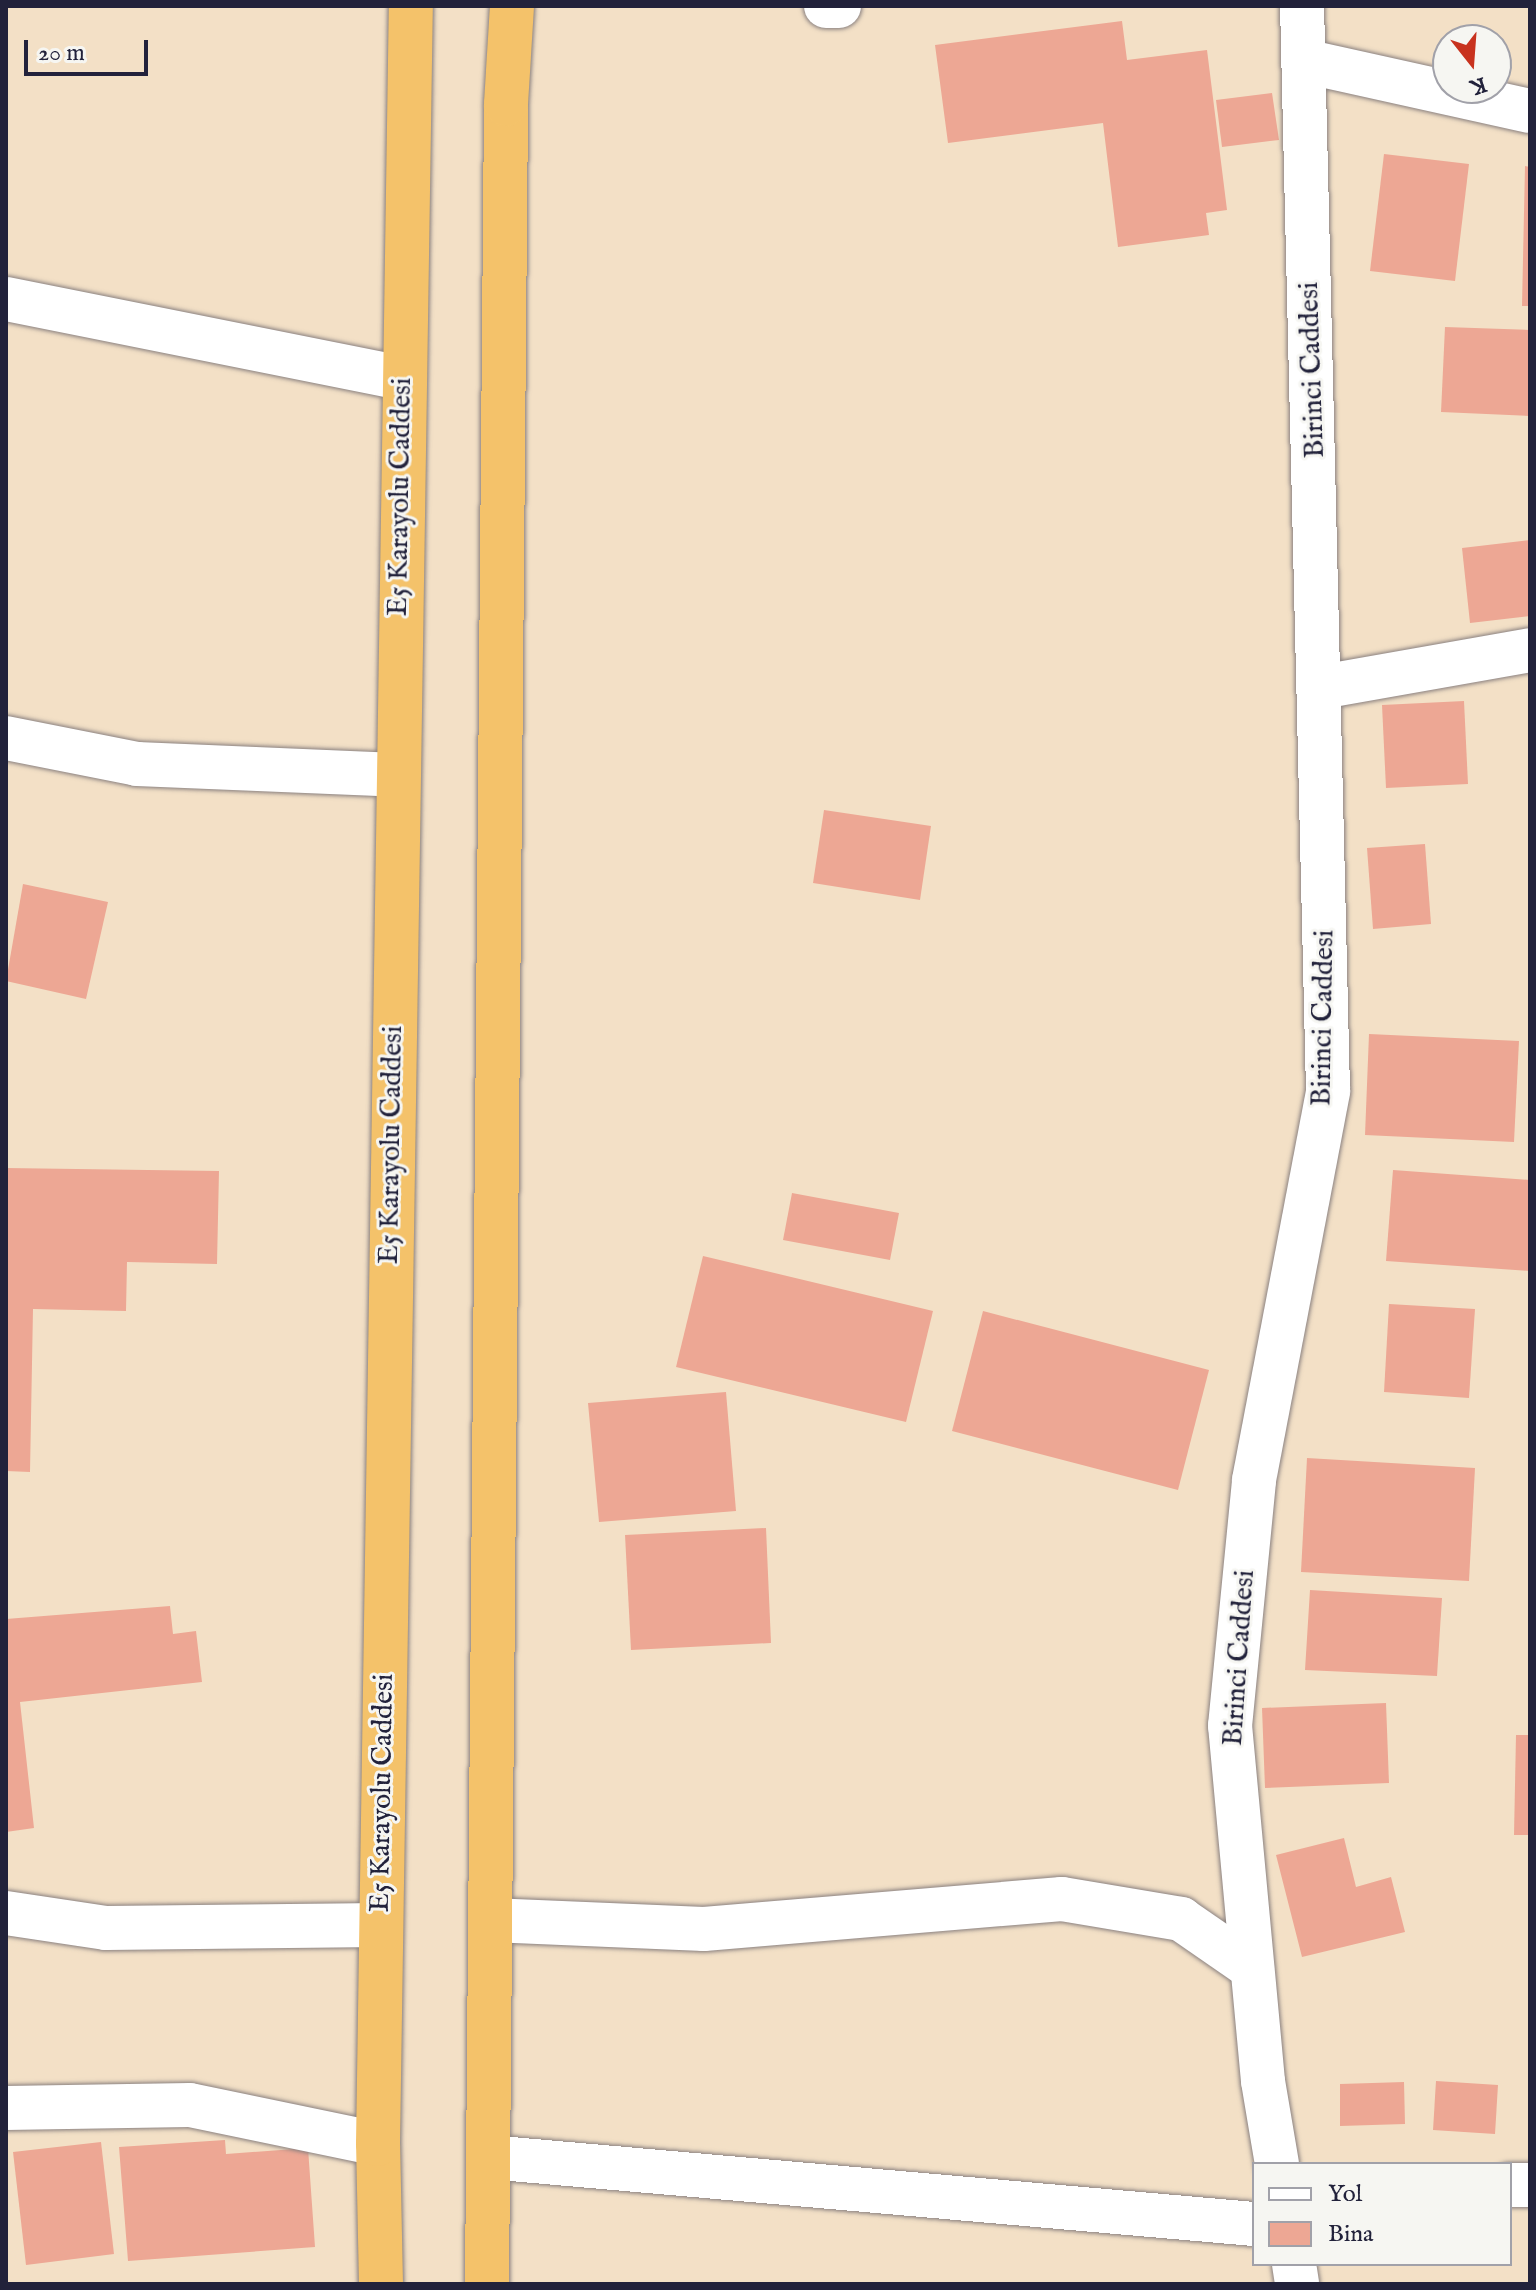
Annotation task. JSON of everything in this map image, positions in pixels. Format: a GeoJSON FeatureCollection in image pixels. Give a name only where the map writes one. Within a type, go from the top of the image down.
{"type":"FeatureCollection","features":[{"type":"Feature","properties":{"kind":"highway","name":"E5 Karayolu Caddesi"},"geometry":{"type":"LineString","coordinates":[[381,2284],[378,2144],[411,6]]}},
{"type":"Feature","properties":{"kind":"highway"},"geometry":{"type":"LineString","coordinates":[[487,2284],[506,104],[512,6]]}},
{"type":"Feature","properties":{"kind":"street"},"geometry":{"type":"LineString","coordinates":[[826,6],[839,6]]}},
{"type":"Feature","properties":{"kind":"street","name":"Birinci Caddesi"},"geometry":{"type":"LineString","coordinates":[[1277,2162],[1252,1968],[1230,1726],[1254,1480],[1328,1091],[1321,687],[1302,6]]}},
{"type":"Feature","properties":{"kind":"street"},"geometry":{"type":"LineString","coordinates":[[1304,61],[1530,111]]}},
{"type":"Feature","properties":{"kind":"street"},"geometry":{"type":"LineString","coordinates":[[6,299],[403,378]]}},
{"type":"Feature","properties":{"kind":"street"},"geometry":{"type":"LineString","coordinates":[[1321,687],[1530,650]]}},
{"type":"Feature","properties":{"kind":"street"},"geometry":{"type":"LineString","coordinates":[[6,738],[137,764],[397,775]]}},
{"type":"Feature","properties":{"kind":"street"},"geometry":{"type":"LineString","coordinates":[[490,1920],[704,1929],[1062,1899],[1181,1919],[1252,1968]]}},
{"type":"Feature","properties":{"kind":"street"},"geometry":{"type":"LineString","coordinates":[[6,1913],[106,1928],[381,1925]]}},
{"type":"Feature","properties":{"kind":"street"},"geometry":{"type":"LineString","coordinates":[[6,2108],[190,2105],[378,2144]]}},
{"type":"Feature","properties":{"kind":"street"},"geometry":{"type":"LineString","coordinates":[[488,2157],[1252,2224]]}},
{"type":"Feature","properties":{"kind":"building"},"geometry":{"type":"Polygon","coordinates":[[[1122,21],[1127,60],[1207,50],[1227,210],[1206,213],[1209,235],[1118,247],[1103,123],[948,143],[935,45],[1122,21]]]}},
{"type":"Feature","properties":{"kind":"building"},"geometry":{"type":"Polygon","coordinates":[[[1272,93],[1279,140],[1222,147],[1216,100],[1272,93]]]}},
{"type":"Feature","properties":{"kind":"building"},"geometry":{"type":"Polygon","coordinates":[[[1384,154],[1469,164],[1455,281],[1370,271],[1384,154]]]}},
{"type":"Feature","properties":{"kind":"building"},"geometry":{"type":"Polygon","coordinates":[[[1525,166],[1530,167],[1530,306],[1522,306],[1525,166]]]}},
{"type":"Feature","properties":{"kind":"building"},"geometry":{"type":"Polygon","coordinates":[[[1445,327],[1530,330],[1530,416],[1441,412],[1445,327]]]}},
{"type":"Feature","properties":{"kind":"building"},"geometry":{"type":"Polygon","coordinates":[[[1530,540],[1530,616],[1470,623],[1462,548],[1530,540]]]}},
{"type":"Feature","properties":{"kind":"building"},"geometry":{"type":"Polygon","coordinates":[[[1464,701],[1468,784],[1386,788],[1382,705],[1464,701]]]}},
{"type":"Feature","properties":{"kind":"building"},"geometry":{"type":"Polygon","coordinates":[[[824,810],[931,826],[920,900],[813,883],[824,810]]]}},
{"type":"Feature","properties":{"kind":"building"},"geometry":{"type":"Polygon","coordinates":[[[1425,844],[1431,924],[1373,929],[1367,848],[1425,844]]]}},
{"type":"Feature","properties":{"kind":"building"},"geometry":{"type":"Polygon","coordinates":[[[23,884],[108,902],[86,999],[6,981],[23,884]]]}},
{"type":"Feature","properties":{"kind":"building"},"geometry":{"type":"Polygon","coordinates":[[[1369,1034],[1519,1041],[1514,1142],[1365,1135],[1369,1034]]]}},
{"type":"Feature","properties":{"kind":"building"},"geometry":{"type":"Polygon","coordinates":[[[6,1168],[219,1171],[217,1264],[127,1262],[126,1311],[33,1309],[30,1472],[6,1471],[6,1168]]]}},
{"type":"Feature","properties":{"kind":"building"},"geometry":{"type":"Polygon","coordinates":[[[1393,1170],[1530,1180],[1530,1271],[1386,1261],[1393,1170]]]}},
{"type":"Feature","properties":{"kind":"building"},"geometry":{"type":"Polygon","coordinates":[[[792,1193],[899,1213],[890,1260],[783,1240],[792,1193]]]}},
{"type":"Feature","properties":{"kind":"building"},"geometry":{"type":"Polygon","coordinates":[[[703,1256],[933,1311],[906,1422],[676,1367],[703,1256]]]}},
{"type":"Feature","properties":{"kind":"building"},"geometry":{"type":"Polygon","coordinates":[[[1389,1304],[1475,1309],[1469,1398],[1384,1392],[1389,1304]]]}},
{"type":"Feature","properties":{"kind":"building"},"geometry":{"type":"Polygon","coordinates":[[[983,1311],[1209,1370],[1178,1490],[952,1431],[983,1311]]]}},
{"type":"Feature","properties":{"kind":"building"},"geometry":{"type":"Polygon","coordinates":[[[726,1392],[736,1511],[599,1522],[588,1403],[726,1392]]]}},
{"type":"Feature","properties":{"kind":"building"},"geometry":{"type":"Polygon","coordinates":[[[1307,1458],[1475,1468],[1469,1581],[1301,1572],[1307,1458]]]}},
{"type":"Feature","properties":{"kind":"building"},"geometry":{"type":"Polygon","coordinates":[[[766,1528],[771,1643],[631,1650],[625,1535],[766,1528]]]}},
{"type":"Feature","properties":{"kind":"building"},"geometry":{"type":"Polygon","coordinates":[[[1310,1590],[1442,1598],[1437,1676],[1305,1670],[1310,1590]]]}},
{"type":"Feature","properties":{"kind":"building"},"geometry":{"type":"Polygon","coordinates":[[[170,1606],[173,1634],[196,1631],[202,1682],[20,1702],[34,1828],[6,1832],[6,1619],[170,1606]]]}},
{"type":"Feature","properties":{"kind":"building"},"geometry":{"type":"Polygon","coordinates":[[[1386,1703],[1389,1783],[1265,1788],[1262,1708],[1386,1703]]]}},
{"type":"Feature","properties":{"kind":"building"},"geometry":{"type":"Polygon","coordinates":[[[1516,1735],[1530,1735],[1530,1835],[1514,1835],[1516,1735]]]}},
{"type":"Feature","properties":{"kind":"building"},"geometry":{"type":"Polygon","coordinates":[[[1344,1838],[1356,1887],[1391,1877],[1405,1932],[1302,1957],[1276,1855],[1344,1838]]]}},
{"type":"Feature","properties":{"kind":"building"},"geometry":{"type":"Polygon","coordinates":[[[1436,2081],[1498,2085],[1495,2134],[1433,2130],[1436,2081]]]}},
{"type":"Feature","properties":{"kind":"building"},"geometry":{"type":"Polygon","coordinates":[[[1404,2082],[1405,2124],[1340,2126],[1340,2084],[1404,2082]]]}},
{"type":"Feature","properties":{"kind":"building"},"geometry":{"type":"Polygon","coordinates":[[[225,2140],[226,2154],[308,2148],[315,2247],[128,2261],[119,2147],[225,2140]]]}},
{"type":"Feature","properties":{"kind":"building"},"geometry":{"type":"Polygon","coordinates":[[[101,2142],[114,2254],[26,2265],[13,2152],[101,2142]]]}}]}
